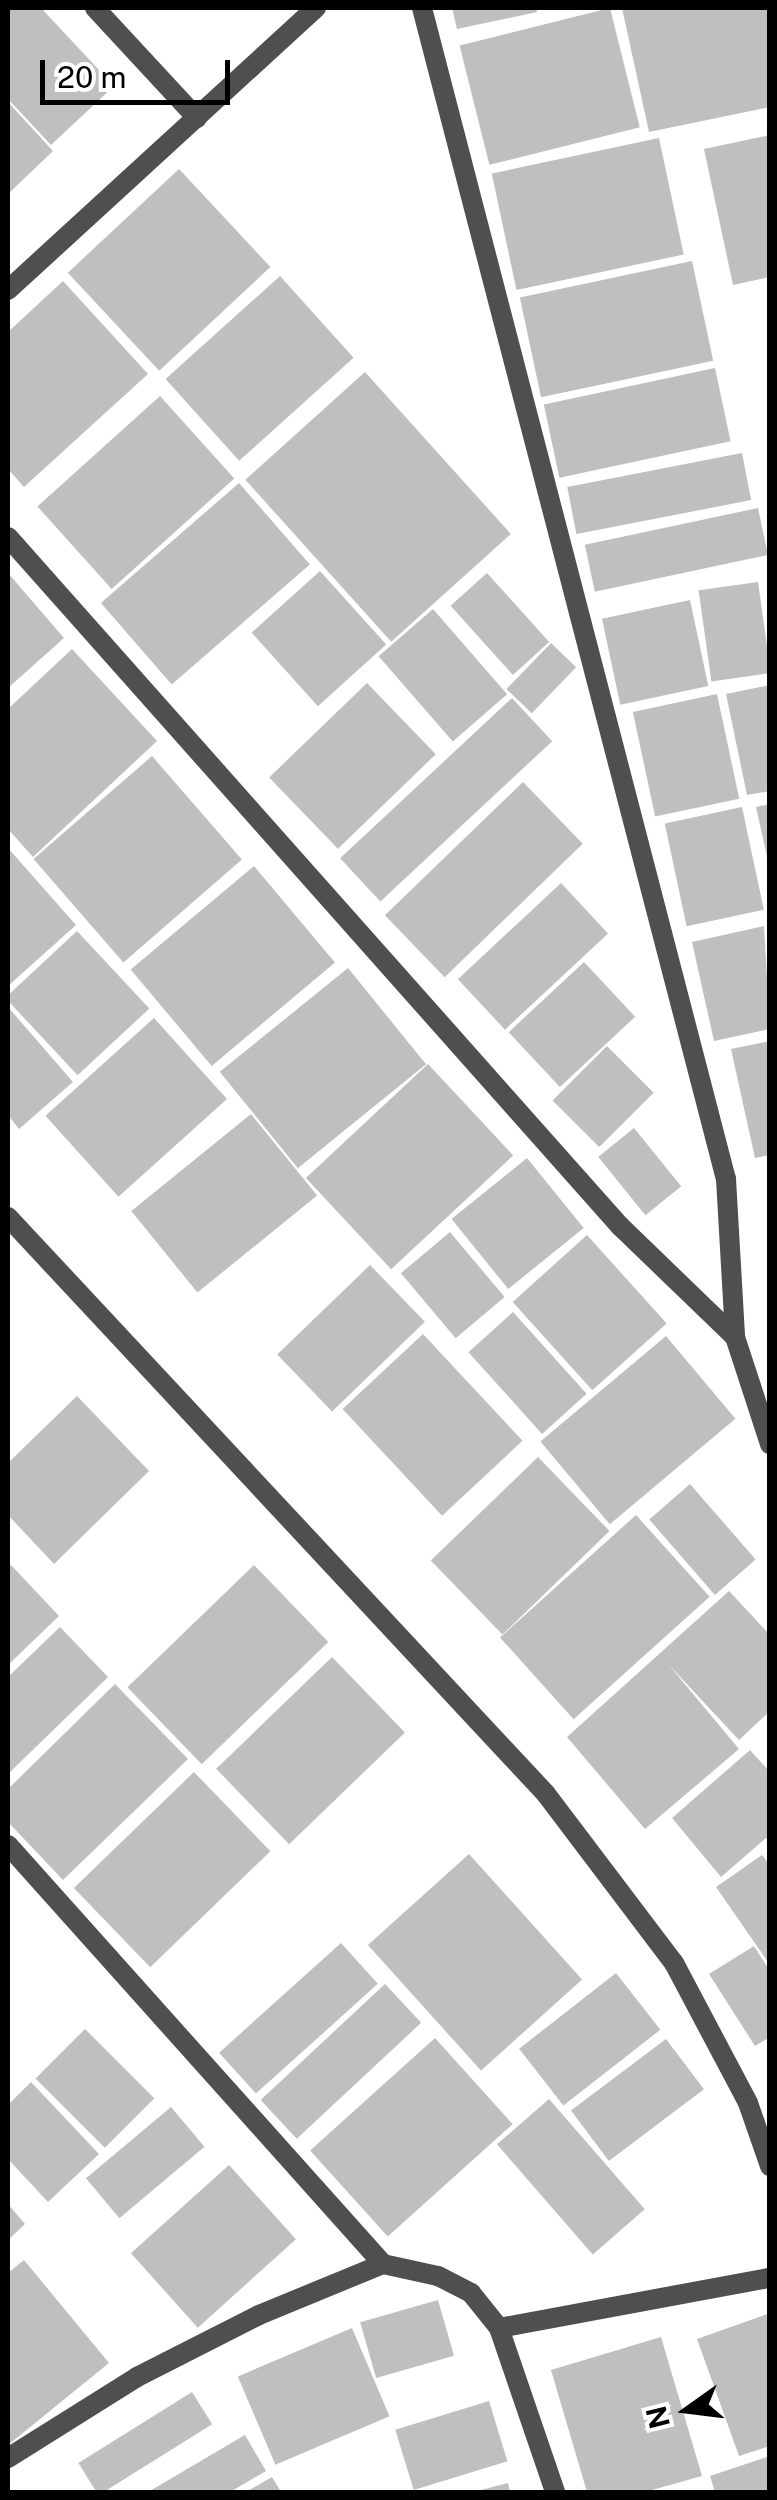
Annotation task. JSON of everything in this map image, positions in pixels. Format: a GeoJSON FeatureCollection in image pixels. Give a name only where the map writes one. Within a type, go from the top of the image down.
{"type":"FeatureCollection","features":[{"type":"Feature","properties":{"kind":"street"},"geometry":{"type":"LineString","coordinates":[[95,8],[197,118]]}},
{"type":"Feature","properties":{"kind":"street"},"geometry":{"type":"LineString","coordinates":[[8,290],[316,8]]}},
{"type":"Feature","properties":{"kind":"street"},"geometry":{"type":"LineString","coordinates":[[422,8],[726,1178],[735,1337],[770,1444]]}},
{"type":"Feature","properties":{"kind":"street"},"geometry":{"type":"LineString","coordinates":[[8,537],[620,1226],[735,1337]]}},
{"type":"Feature","properties":{"kind":"street"},"geometry":{"type":"LineString","coordinates":[[8,1217],[546,1794],[674,1963],[748,2103],[770,2166]]}},
{"type":"Feature","properties":{"kind":"street"},"geometry":{"type":"LineString","coordinates":[[8,1845],[382,2264]]}},
{"type":"Feature","properties":{"kind":"street"},"geometry":{"type":"LineString","coordinates":[[8,2458],[137,2377],[260,2314],[382,2264],[438,2276],[471,2293],[499,2328],[555,2492]]}},
{"type":"Feature","properties":{"kind":"street"},"geometry":{"type":"LineString","coordinates":[[499,2328],[770,2278]]}},
{"type":"Feature","properties":{"kind":"building"},"geometry":{"type":"Polygon","coordinates":[[[8,8],[41,8],[114,86],[51,145],[8,99],[8,8]]]}},
{"type":"Feature","properties":{"kind":"building"},"geometry":{"type":"Polygon","coordinates":[[[452,8],[536,8],[537,12],[457,29],[452,8]]]}},
{"type":"Feature","properties":{"kind":"building"},"geometry":{"type":"Polygon","coordinates":[[[610,8],[640,127],[489,165],[460,45],[610,8]]]}},
{"type":"Feature","properties":{"kind":"building"},"geometry":{"type":"Polygon","coordinates":[[[622,8],[770,8],[770,107],[649,132],[622,8]]]}},
{"type":"Feature","properties":{"kind":"building"},"geometry":{"type":"Polygon","coordinates":[[[8,102],[53,151],[8,194],[8,102]]]}},
{"type":"Feature","properties":{"kind":"building"},"geometry":{"type":"Polygon","coordinates":[[[770,135],[770,277],[733,285],[704,149],[770,135]]]}},
{"type":"Feature","properties":{"kind":"building"},"geometry":{"type":"Polygon","coordinates":[[[659,138],[684,254],[516,290],[492,174],[659,138]]]}},
{"type":"Feature","properties":{"kind":"building"},"geometry":{"type":"Polygon","coordinates":[[[179,169],[270,267],[159,371],[68,273],[179,169]]]}},
{"type":"Feature","properties":{"kind":"building"},"geometry":{"type":"Polygon","coordinates":[[[692,261],[713,361],[541,397],[520,298],[692,261]]]}},
{"type":"Feature","properties":{"kind":"building"},"geometry":{"type":"Polygon","coordinates":[[[280,276],[354,358],[239,461],[166,379],[280,276]]]}},
{"type":"Feature","properties":{"kind":"building"},"geometry":{"type":"Polygon","coordinates":[[[63,281],[148,374],[24,487],[8,469],[8,332],[63,281]]]}},
{"type":"Feature","properties":{"kind":"building"},"geometry":{"type":"Polygon","coordinates":[[[715,368],[731,441],[559,478],[544,404],[715,368]]]}},
{"type":"Feature","properties":{"kind":"building"},"geometry":{"type":"Polygon","coordinates":[[[365,372],[511,534],[391,642],[245,480],[365,372]]]}},
{"type":"Feature","properties":{"kind":"building"},"geometry":{"type":"Polygon","coordinates":[[[160,396],[234,478],[112,589],[37,506],[160,396]]]}},
{"type":"Feature","properties":{"kind":"building"},"geometry":{"type":"Polygon","coordinates":[[[742,453],[751,500],[576,534],[567,487],[742,453]]]}},
{"type":"Feature","properties":{"kind":"building"},"geometry":{"type":"Polygon","coordinates":[[[239,483],[310,565],[172,685],[101,603],[239,483]]]}},
{"type":"Feature","properties":{"kind":"building"},"geometry":{"type":"Polygon","coordinates":[[[758,508],[768,555],[595,592],[585,545],[758,508]]]}},
{"type":"Feature","properties":{"kind":"building"},"geometry":{"type":"Polygon","coordinates":[[[320,571],[386,645],[318,706],[252,633],[320,571]]]}},
{"type":"Feature","properties":{"kind":"building"},"geometry":{"type":"Polygon","coordinates":[[[8,573],[64,638],[8,688],[8,573]]]}},
{"type":"Feature","properties":{"kind":"building"},"geometry":{"type":"Polygon","coordinates":[[[487,573],[549,642],[513,675],[451,606],[487,573]]]}},
{"type":"Feature","properties":{"kind":"building"},"geometry":{"type":"Polygon","coordinates":[[[758,582],[770,673],[711,681],[699,590],[758,582]]]}},
{"type":"Feature","properties":{"kind":"building"},"geometry":{"type":"Polygon","coordinates":[[[690,600],[708,686],[620,705],[602,619],[690,600]]]}},
{"type":"Feature","properties":{"kind":"building"},"geometry":{"type":"Polygon","coordinates":[[[433,609],[507,694],[453,742],[379,656],[433,609]]]}},
{"type":"Feature","properties":{"kind":"building"},"geometry":{"type":"Polygon","coordinates":[[[551,643],[576,667],[532,713],[507,689],[551,643]]]}},
{"type":"Feature","properties":{"kind":"building"},"geometry":{"type":"Polygon","coordinates":[[[72,649],[157,741],[33,857],[8,829],[8,709],[72,649]]]}},
{"type":"Feature","properties":{"kind":"building"},"geometry":{"type":"Polygon","coordinates":[[[367,683],[436,754],[338,849],[269,777],[367,683]]]}},
{"type":"Feature","properties":{"kind":"building"},"geometry":{"type":"Polygon","coordinates":[[[770,685],[770,791],[747,795],[726,694],[770,685]]]}},
{"type":"Feature","properties":{"kind":"building"},"geometry":{"type":"Polygon","coordinates":[[[717,694],[739,799],[655,817],[633,712],[717,694]]]}},
{"type":"Feature","properties":{"kind":"building"},"geometry":{"type":"Polygon","coordinates":[[[512,698],[552,741],[380,901],[340,858],[512,698]]]}},
{"type":"Feature","properties":{"kind":"building"},"geometry":{"type":"Polygon","coordinates":[[[152,756],[242,859],[123,962],[34,859],[152,756]]]}},
{"type":"Feature","properties":{"kind":"building"},"geometry":{"type":"Polygon","coordinates":[[[523,782],[583,844],[445,977],[385,915],[523,782]]]}},
{"type":"Feature","properties":{"kind":"building"},"geometry":{"type":"Polygon","coordinates":[[[770,804],[770,861],[768,861],[756,807],[770,804]]]}},
{"type":"Feature","properties":{"kind":"building"},"geometry":{"type":"Polygon","coordinates":[[[742,807],[764,910],[687,926],[665,823],[742,807]]]}},
{"type":"Feature","properties":{"kind":"building"},"geometry":{"type":"Polygon","coordinates":[[[8,848],[76,925],[8,986],[8,848]]]}},
{"type":"Feature","properties":{"kind":"building"},"geometry":{"type":"Polygon","coordinates":[[[254,866],[335,963],[212,1066],[131,969],[254,866]]]}},
{"type":"Feature","properties":{"kind":"building"},"geometry":{"type":"Polygon","coordinates":[[[561,883],[608,933],[505,1030],[458,979],[561,883]]]}},
{"type":"Feature","properties":{"kind":"building"},"geometry":{"type":"Polygon","coordinates":[[[764,926],[770,1029],[714,1041],[692,942],[764,926]]]}},
{"type":"Feature","properties":{"kind":"building"},"geometry":{"type":"Polygon","coordinates":[[[77,931],[149,1009],[78,1075],[8,1001],[8,995],[77,931]]]}},
{"type":"Feature","properties":{"kind":"building"},"geometry":{"type":"Polygon","coordinates":[[[584,962],[635,1017],[560,1087],[509,1032],[584,962]]]}},
{"type":"Feature","properties":{"kind":"building"},"geometry":{"type":"Polygon","coordinates":[[[348,968],[426,1064],[298,1168],[220,1072],[348,968]]]}},
{"type":"Feature","properties":{"kind":"building"},"geometry":{"type":"Polygon","coordinates":[[[8,1007],[73,1082],[19,1129],[8,1115],[8,1007]]]}},
{"type":"Feature","properties":{"kind":"building"},"geometry":{"type":"Polygon","coordinates":[[[154,1018],[227,1099],[118,1197],[46,1116],[154,1018]]]}},
{"type":"Feature","properties":{"kind":"building"},"geometry":{"type":"Polygon","coordinates":[[[770,1041],[770,1155],[755,1158],[731,1049],[770,1041]]]}},
{"type":"Feature","properties":{"kind":"building"},"geometry":{"type":"Polygon","coordinates":[[[607,1046],[654,1093],[599,1147],[553,1100],[607,1046]]]}},
{"type":"Feature","properties":{"kind":"building"},"geometry":{"type":"Polygon","coordinates":[[[428,1064],[513,1155],[391,1269],[306,1178],[428,1064]]]}},
{"type":"Feature","properties":{"kind":"building"},"geometry":{"type":"Polygon","coordinates":[[[251,1114],[317,1196],[197,1293],[131,1211],[251,1114]]]}},
{"type":"Feature","properties":{"kind":"building"},"geometry":{"type":"Polygon","coordinates":[[[634,1128],[681,1186],[645,1215],[598,1157],[634,1128]]]}},
{"type":"Feature","properties":{"kind":"building"},"geometry":{"type":"Polygon","coordinates":[[[527,1158],[584,1228],[508,1289],[452,1219],[527,1158]]]}},
{"type":"Feature","properties":{"kind":"building"},"geometry":{"type":"Polygon","coordinates":[[[450,1232],[505,1297],[456,1338],[401,1273],[450,1232]]]}},
{"type":"Feature","properties":{"kind":"building"},"geometry":{"type":"Polygon","coordinates":[[[587,1235],[667,1323],[592,1390],[513,1302],[587,1235]]]}},
{"type":"Feature","properties":{"kind":"building"},"geometry":{"type":"Polygon","coordinates":[[[370,1265],[425,1322],[332,1411],[277,1355],[370,1265]]]}},
{"type":"Feature","properties":{"kind":"building"},"geometry":{"type":"Polygon","coordinates":[[[513,1312],[587,1394],[542,1434],[468,1352],[513,1312]]]}},
{"type":"Feature","properties":{"kind":"building"},"geometry":{"type":"Polygon","coordinates":[[[423,1334],[523,1441],[442,1516],[343,1409],[423,1334]]]}},
{"type":"Feature","properties":{"kind":"building"},"geometry":{"type":"Polygon","coordinates":[[[666,1336],[735,1419],[610,1524],[540,1441],[666,1336]]]}},
{"type":"Feature","properties":{"kind":"building"},"geometry":{"type":"Polygon","coordinates":[[[77,1396],[149,1471],[54,1564],[8,1515],[8,1463],[77,1396]]]}},
{"type":"Feature","properties":{"kind":"building"},"geometry":{"type":"Polygon","coordinates":[[[538,1457],[610,1531],[502,1635],[431,1561],[538,1457]]]}},
{"type":"Feature","properties":{"kind":"building"},"geometry":{"type":"Polygon","coordinates":[[[690,1484],[756,1559],[715,1595],[649,1519],[690,1484]]]}},
{"type":"Feature","properties":{"kind":"building"},"geometry":{"type":"Polygon","coordinates":[[[636,1515],[710,1597],[574,1719],[500,1637],[636,1515]]]}},
{"type":"Feature","properties":{"kind":"building"},"geometry":{"type":"Polygon","coordinates":[[[11,1565],[59,1616],[8,1665],[8,1568],[11,1565]]]}},
{"type":"Feature","properties":{"kind":"building"},"geometry":{"type":"Polygon","coordinates":[[[254,1565],[328,1642],[202,1764],[127,1687],[254,1565]]]}},
{"type":"Feature","properties":{"kind":"building"},"geometry":{"type":"Polygon","coordinates":[[[729,1591],[770,1635],[770,1711],[739,1740],[668,1664],[739,1749],[645,1829],[567,1737],[729,1591]]]}},
{"type":"Feature","properties":{"kind":"building"},"geometry":{"type":"Polygon","coordinates":[[[60,1627],[108,1677],[8,1774],[8,1677],[60,1627]]]}},
{"type":"Feature","properties":{"kind":"building"},"geometry":{"type":"Polygon","coordinates":[[[332,1657],[405,1733],[289,1844],[216,1769],[332,1657]]]}},
{"type":"Feature","properties":{"kind":"building"},"geometry":{"type":"Polygon","coordinates":[[[115,1684],[188,1759],[63,1880],[8,1822],[8,1789],[115,1684]]]}},
{"type":"Feature","properties":{"kind":"building"},"geometry":{"type":"Polygon","coordinates":[[[750,1750],[770,1772],[770,1843],[766,1838],[721,1877],[672,1818],[750,1750]]]}},
{"type":"Feature","properties":{"kind":"building"},"geometry":{"type":"Polygon","coordinates":[[[194,1772],[270,1851],[150,1967],[74,1888],[194,1772]]]}},
{"type":"Feature","properties":{"kind":"building"},"geometry":{"type":"Polygon","coordinates":[[[469,1854],[582,1980],[481,2071],[368,1945],[469,1854]]]}},
{"type":"Feature","properties":{"kind":"building"},"geometry":{"type":"Polygon","coordinates":[[[762,1855],[770,1865],[770,1965],[716,1887],[762,1855]]]}},
{"type":"Feature","properties":{"kind":"building"},"geometry":{"type":"Polygon","coordinates":[[[341,1943],[378,1984],[256,2094],[219,2053],[341,1943]]]}},
{"type":"Feature","properties":{"kind":"building"},"geometry":{"type":"Polygon","coordinates":[[[754,1946],[770,1971],[770,2037],[755,2046],[709,1974],[754,1946]]]}},
{"type":"Feature","properties":{"kind":"building"},"geometry":{"type":"Polygon","coordinates":[[[616,1973],[660,2030],[563,2105],[519,2049],[616,1973]]]}},
{"type":"Feature","properties":{"kind":"building"},"geometry":{"type":"Polygon","coordinates":[[[385,1984],[421,2023],[297,2139],[261,2100],[385,1984]]]}},
{"type":"Feature","properties":{"kind":"building"},"geometry":{"type":"Polygon","coordinates":[[[85,2029],[154,2098],[105,2148],[36,2078],[85,2029]]]}},
{"type":"Feature","properties":{"kind":"building"},"geometry":{"type":"Polygon","coordinates":[[[435,2038],[513,2124],[388,2237],[310,2150],[435,2038]]]}},
{"type":"Feature","properties":{"kind":"building"},"geometry":{"type":"Polygon","coordinates":[[[666,2039],[704,2089],[609,2161],[571,2111],[666,2039]]]}},
{"type":"Feature","properties":{"kind":"building"},"geometry":{"type":"Polygon","coordinates":[[[31,2082],[99,2154],[48,2202],[8,2159],[8,2105],[31,2082]]]}},
{"type":"Feature","properties":{"kind":"building"},"geometry":{"type":"Polygon","coordinates":[[[549,2099],[645,2209],[593,2254],[497,2144],[549,2099]]]}},
{"type":"Feature","properties":{"kind":"building"},"geometry":{"type":"Polygon","coordinates":[[[171,2107],[204,2147],[119,2218],[86,2178],[171,2107]]]}},
{"type":"Feature","properties":{"kind":"building"},"geometry":{"type":"Polygon","coordinates":[[[229,2165],[296,2239],[198,2328],[131,2253],[229,2165]]]}},
{"type":"Feature","properties":{"kind":"building"},"geometry":{"type":"Polygon","coordinates":[[[8,2204],[25,2224],[8,2240],[8,2204]]]}},
{"type":"Feature","properties":{"kind":"building"},"geometry":{"type":"Polygon","coordinates":[[[24,2260],[109,2363],[8,2445],[8,2273],[24,2260]]]}},
{"type":"Feature","properties":{"kind":"building"},"geometry":{"type":"Polygon","coordinates":[[[438,2300],[454,2356],[376,2378],[360,2322],[438,2300]]]}},
{"type":"Feature","properties":{"kind":"building"},"geometry":{"type":"Polygon","coordinates":[[[770,2313],[770,2446],[739,2456],[697,2339],[770,2313]]]}},
{"type":"Feature","properties":{"kind":"building"},"geometry":{"type":"Polygon","coordinates":[[[352,2328],[390,2416],[275,2465],[238,2376],[352,2328]]]}},
{"type":"Feature","properties":{"kind":"building"},"geometry":{"type":"Polygon","coordinates":[[[661,2337],[702,2476],[645,2492],[587,2492],[551,2370],[661,2337]]]}},
{"type":"Feature","properties":{"kind":"building"},"geometry":{"type":"Polygon","coordinates":[[[192,2392],[212,2424],[104,2492],[96,2492],[78,2463],[192,2392]]]}},
{"type":"Feature","properties":{"kind":"building"},"geometry":{"type":"Polygon","coordinates":[[[489,2401],[507,2461],[414,2490],[395,2430],[489,2401]]]}},
{"type":"Feature","properties":{"kind":"building"},"geometry":{"type":"Polygon","coordinates":[[[245,2435],[266,2471],[230,2492],[148,2492],[245,2435]]]}},
{"type":"Feature","properties":{"kind":"building"},"geometry":{"type":"Polygon","coordinates":[[[770,2456],[770,2492],[715,2492],[710,2476],[770,2456]]]}},
{"type":"Feature","properties":{"kind":"building"},"geometry":{"type":"Polygon","coordinates":[[[272,2477],[281,2492],[246,2492],[272,2477]]]}},
{"type":"Feature","properties":{"kind":"building"},"geometry":{"type":"Polygon","coordinates":[[[508,2483],[510,2492],[477,2492],[477,2491],[508,2483]]]}}]}
